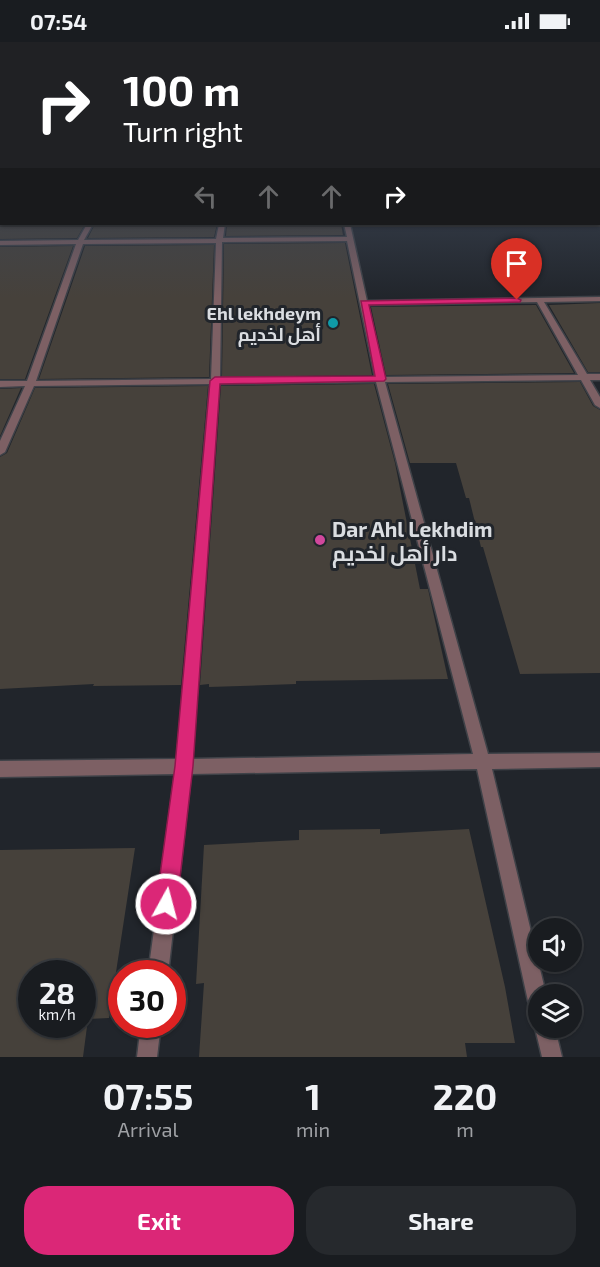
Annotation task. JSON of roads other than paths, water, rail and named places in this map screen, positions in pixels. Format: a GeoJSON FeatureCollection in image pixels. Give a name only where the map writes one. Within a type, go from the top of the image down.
{"type":"FeatureCollection","features":[{"type":"Feature","properties":{"kind":"street"},"geometry":{"type":"LineString","coordinates":[[0,452],[31,384],[80,242],[89,225]]}},
{"type":"Feature","properties":{"kind":"street"},"geometry":{"type":"LineString","coordinates":[[160,960],[184,766],[215,381],[219,240],[222,225]]}},
{"type":"Feature","properties":{"kind":"street"},"geometry":{"type":"LineString","coordinates":[[347,225],[380,379],[483,763],[534,984]]}},
{"type":"Feature","properties":{"kind":"street"},"geometry":{"type":"LineString","coordinates":[[0,243],[351,239]]}},
{"type":"Feature","properties":{"kind":"street"},"geometry":{"type":"LineString","coordinates":[[364,303],[600,299]]}},
{"type":"Feature","properties":{"kind":"street"},"geometry":{"type":"LineString","coordinates":[[539,300],[600,405]]}},
{"type":"Feature","properties":{"kind":"street"},"geometry":{"type":"LineString","coordinates":[[0,384],[600,377]]}},
{"type":"Feature","properties":{"kind":"street"},"geometry":{"type":"LineString","coordinates":[[0,769],[600,760]]}},
{"type":"Feature","properties":{"kind":"street"},"geometry":{"type":"LineString","coordinates":[[147,1057],[149,1038]]}},
{"type":"Feature","properties":{"kind":"street"},"geometry":{"type":"LineString","coordinates":[[547,1038],[552,1057]]}},
{"type":"Feature","properties":{"kind":"place","name":"Ehl lekhdeym أهل لخديم"},"geometry":{"type":"Point","coordinates":[333,323]}},
{"type":"Feature","properties":{"kind":"place","name":"Dar Ahl Lekhdim دار أهل لخديم"},"geometry":{"type":"Point","coordinates":[320,540]}}]}
